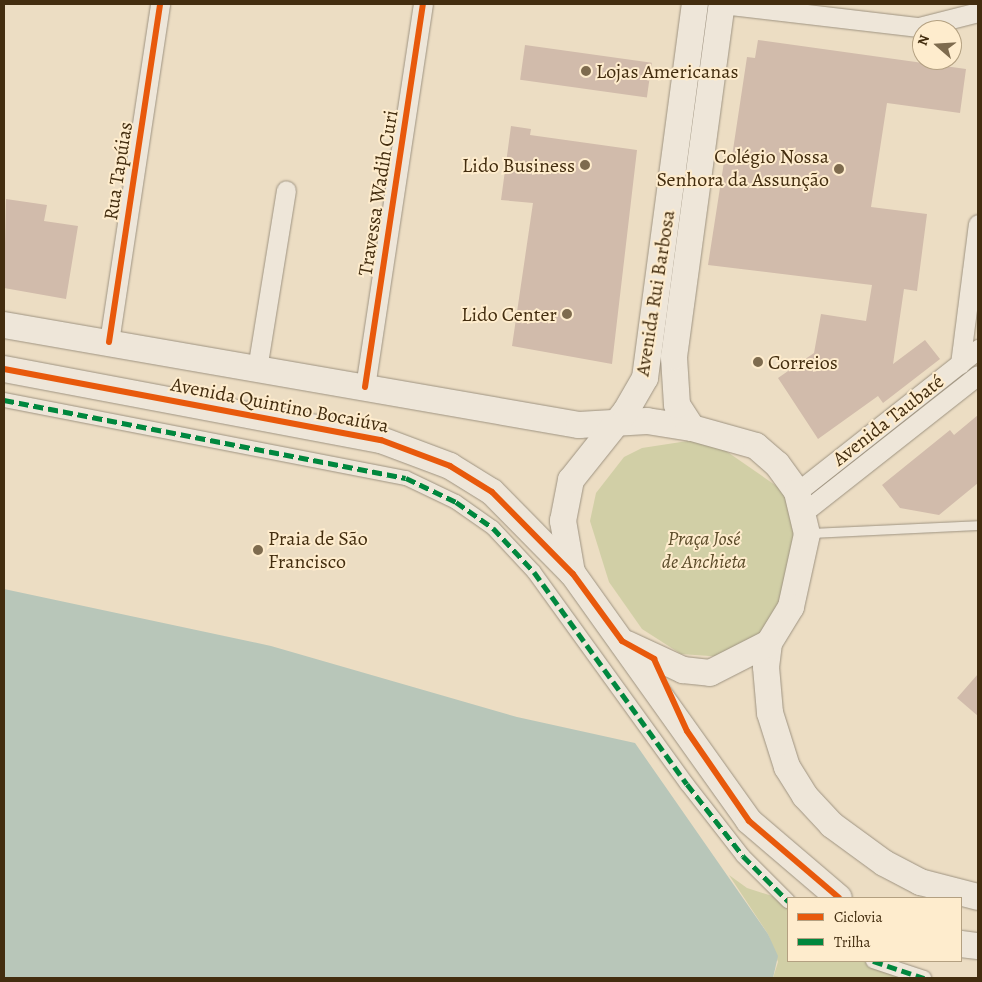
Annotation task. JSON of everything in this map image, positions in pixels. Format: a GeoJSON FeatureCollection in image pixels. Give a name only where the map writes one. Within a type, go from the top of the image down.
{"type":"FeatureCollection","features":[{"type":"Feature","properties":{"kind":"main road","name":"Avenida Rui Barbosa"},"geometry":{"type":"LineString","coordinates":[[573,574],[563,521],[571,480],[615,426],[645,378],[690,4]]}},
{"type":"Feature","properties":{"kind":"main road","name":"Avenida Rui Barbosa"},"geometry":{"type":"LineString","coordinates":[[692,428],[677,405],[674,357],[722,4]]}},
{"type":"Feature","properties":{"kind":"main road","name":"Avenida Quintino Bocaiúva"},"geometry":{"type":"LineString","coordinates":[[4,325],[579,425],[615,426],[647,422],[692,428],[756,446],[776,464],[803,513]]}},
{"type":"Feature","properties":{"kind":"main road","name":"Avenida Quintino Bocaiúva"},"geometry":{"type":"LineString","coordinates":[[4,369],[381,440],[420,453],[492,492],[573,574],[749,821],[838,897]]}},
{"type":"Feature","properties":{"kind":"main road"},"geometry":{"type":"LineString","coordinates":[[622,641],[683,670],[710,673],[769,643],[791,607],[803,513]]}},
{"type":"Feature","properties":{"kind":"main road"},"geometry":{"type":"LineString","coordinates":[[769,643],[770,713],[787,767],[805,796],[832,825],[884,863],[920,882],[972,893]]}},
{"type":"Feature","properties":{"kind":"main road"},"geometry":{"type":"LineString","coordinates":[[962,944],[978,946]]}},
{"type":"Feature","properties":{"kind":"street","name":"Rua Tapúias"},"geometry":{"type":"LineString","coordinates":[[109,342],[160,4]]}},
{"type":"Feature","properties":{"kind":"street","name":"Travessa Wadih Curi"},"geometry":{"type":"LineString","coordinates":[[365,387],[423,4]]}},
{"type":"Feature","properties":{"kind":"street"},"geometry":{"type":"LineString","coordinates":[[722,4],[919,28],[978,12]]}},
{"type":"Feature","properties":{"kind":"street"},"geometry":{"type":"LineString","coordinates":[[257,369],[286,190]]}},
{"type":"Feature","properties":{"kind":"street"},"geometry":{"type":"LineString","coordinates":[[960,364],[978,224]]}},
{"type":"Feature","properties":{"kind":"street","name":"Avenida Taubaté"},"geometry":{"type":"LineString","coordinates":[[803,513],[978,349]]}},
{"type":"Feature","properties":{"kind":"street","name":"Avenida Taubaté"},"geometry":{"type":"LineString","coordinates":[[803,513],[978,375]]}},
{"type":"Feature","properties":{"kind":"street"},"geometry":{"type":"LineString","coordinates":[[4,400],[406,478],[456,502],[493,528],[534,572],[687,784],[743,856],[787,900]]}},
{"type":"Feature","properties":{"kind":"street"},"geometry":{"type":"LineString","coordinates":[[876,962],[924,978]]}},
{"type":"Feature","properties":{"kind":"lane"},"geometry":{"type":"LineString","coordinates":[[803,513],[978,525]]}},
{"type":"Feature","properties":{"kind":"green space","name":"Praça José de Anchieta"},"geometry":{"type":"Polygon","coordinates":[[[694,440],[726,451],[788,494],[800,563],[762,639],[724,657],[681,654],[642,629],[609,582],[590,521],[596,493],[624,457],[642,448],[694,440]]]}},
{"type":"Feature","properties":{"kind":"green space"},"geometry":{"type":"Polygon","coordinates":[[[729,875],[747,888],[787,901],[787,962],[876,962],[924,978],[773,978],[778,962],[768,934],[729,875]]]}},
{"type":"Feature","properties":{"kind":"shaded area"},"geometry":{"type":"Polygon","coordinates":[[[4,589],[271,646],[517,717],[635,743],[768,934],[778,956],[773,978],[4,978],[4,589]]]}},
{"type":"Feature","properties":{"kind":"building","name":"Colégio Nossa Senhora da Assunção"},"geometry":{"type":"Polygon","coordinates":[[[758,40],[912,61],[912,70],[966,69],[960,113],[887,103],[871,207],[927,214],[917,291],[904,289],[893,364],[925,340],[940,359],[883,403],[878,396],[818,439],[778,378],[814,353],[821,314],[866,321],[872,285],[708,265],[724,162],[731,163],[747,57],[755,58],[758,40]]]}},
{"type":"Feature","properties":{"kind":"building","name":"Lojas Americanas"},"geometry":{"type":"Polygon","coordinates":[[[525,45],[652,63],[647,97],[520,80],[525,45]]]}},
{"type":"Feature","properties":{"kind":"building","name":"Lido Center"},"geometry":{"type":"Polygon","coordinates":[[[511,126],[531,129],[530,135],[637,150],[612,364],[512,346],[533,203],[501,200],[511,126]]]}},
{"type":"Feature","properties":{"kind":"building"},"geometry":{"type":"Polygon","coordinates":[[[6,199],[47,205],[44,221],[78,226],[66,299],[4,288],[6,199]]]}},
{"type":"Feature","properties":{"kind":"building"},"geometry":{"type":"Polygon","coordinates":[[[978,415],[978,483],[939,515],[900,508],[882,485],[950,430],[954,435],[978,415]]]}},
{"type":"Feature","properties":{"kind":"building"},"geometry":{"type":"Polygon","coordinates":[[[978,674],[978,716],[957,698],[978,674]]]}},
{"type":"Feature","properties":{"kind":"marked path"},"geometry":{"type":"LineString","coordinates":[[4,400],[406,478],[456,502],[493,528],[534,572],[687,784],[743,856],[787,900]]}},
{"type":"Feature","properties":{"kind":"marked path"},"geometry":{"type":"LineString","coordinates":[[876,962],[924,978]]}},
{"type":"Feature","properties":{"kind":"cycle path"},"geometry":{"type":"LineString","coordinates":[[109,342],[160,4]]}},
{"type":"Feature","properties":{"kind":"cycle path"},"geometry":{"type":"LineString","coordinates":[[365,387],[423,4]]}},
{"type":"Feature","properties":{"kind":"cycle path"},"geometry":{"type":"LineString","coordinates":[[4,369],[381,440],[450,466],[492,492],[573,574],[622,641],[654,659],[687,731],[749,821],[838,897]]}},
{"type":"Feature","properties":{"kind":"place","name":"Lojas Americanas"},"geometry":{"type":"Point","coordinates":[586,71]}},
{"type":"Feature","properties":{"kind":"place","name":"Lido Business"},"geometry":{"type":"Point","coordinates":[585,165]}},
{"type":"Feature","properties":{"kind":"place","name":"Colégio Nossa Senhora da Assunção"},"geometry":{"type":"Point","coordinates":[839,169]}},
{"type":"Feature","properties":{"kind":"place","name":"Lido Center"},"geometry":{"type":"Point","coordinates":[567,314]}},
{"type":"Feature","properties":{"kind":"place","name":"Correios"},"geometry":{"type":"Point","coordinates":[758,362]}},
{"type":"Feature","properties":{"kind":"place","name":"Praia de São Francisco"},"geometry":{"type":"Point","coordinates":[258,550]}}]}
